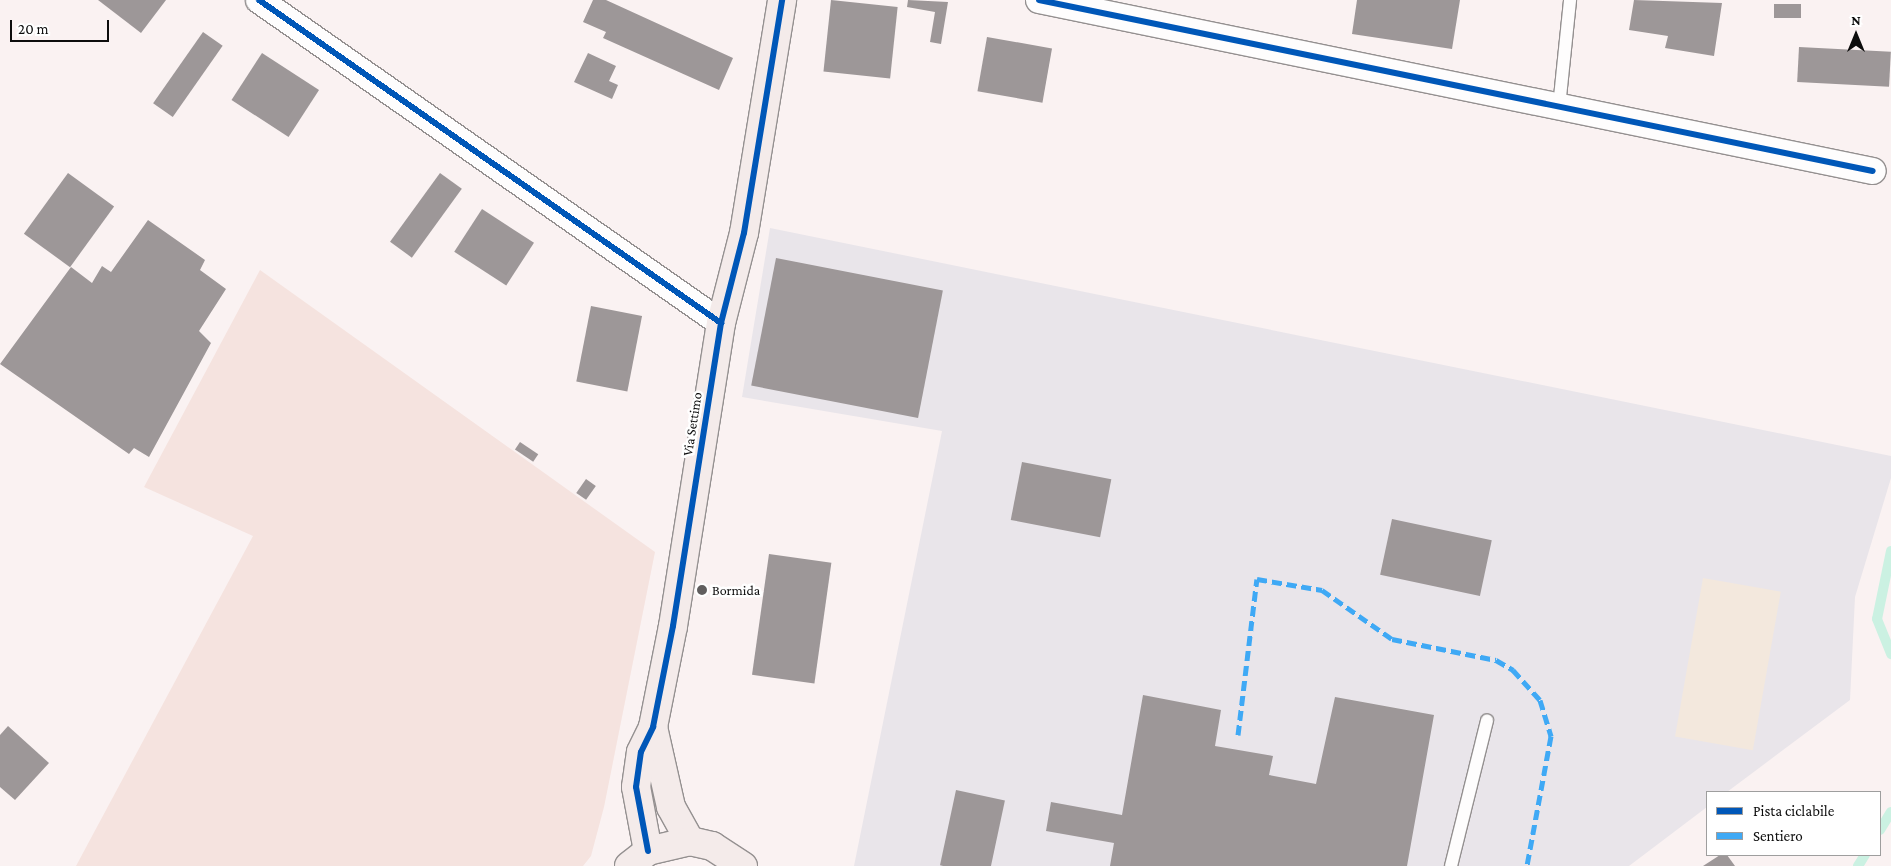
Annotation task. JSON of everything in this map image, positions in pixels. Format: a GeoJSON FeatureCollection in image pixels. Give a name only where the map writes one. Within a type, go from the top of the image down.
{"type":"FeatureCollection","features":[{"type":"Feature","properties":{"kind":"street"},"geometry":{"type":"LineString","coordinates":[[259,0],[721,322]]}},
{"type":"Feature","properties":{"kind":"street","name":"Via Settimo"},"geometry":{"type":"LineString","coordinates":[[638,859],[636,787],[641,752],[653,727],[721,322],[744,233],[782,0]]}},
{"type":"Feature","properties":{"kind":"street"},"geometry":{"type":"LineString","coordinates":[[1039,0],[1874,170]]}},
{"type":"Feature","properties":{"kind":"street","name":"Via Settimo"},"geometry":{"type":"LineString","coordinates":[[653,727],[671,807],[690,841]]}},
{"type":"Feature","properties":{"kind":"street"},"geometry":{"type":"LineString","coordinates":[[638,859],[690,841],[712,846],[743,866]]}},
{"type":"Feature","properties":{"kind":"lane"},"geometry":{"type":"LineString","coordinates":[[1559,107],[1570,0]]}},
{"type":"Feature","properties":{"kind":"lane"},"geometry":{"type":"LineString","coordinates":[[1451,866],[1487,720]]}},
{"type":"Feature","properties":{"kind":"shaded area"},"geometry":{"type":"Polygon","coordinates":[[[770,228],[1891,456],[1891,478],[1855,597],[1850,700],[1728,791],[1706,791],[1706,808],[1629,866],[854,866],[942,431],[742,397],[770,228]]]}},
{"type":"Feature","properties":{"kind":"shaded area"},"geometry":{"type":"Polygon","coordinates":[[[260,270],[655,552],[604,807],[591,856],[583,866],[76,866],[253,536],[144,487],[260,270]]]}},
{"type":"Feature","properties":{"kind":"shaded area"},"geometry":{"type":"Polygon","coordinates":[[[1703,578],[1781,592],[1753,750],[1675,737],[1703,578]]]}},
{"type":"Feature","properties":{"kind":"building"},"geometry":{"type":"Polygon","coordinates":[[[98,0],[166,0],[141,33],[98,0]]]}},
{"type":"Feature","properties":{"kind":"building"},"geometry":{"type":"Polygon","coordinates":[[[593,0],[606,0],[733,58],[719,90],[603,38],[606,32],[583,22],[593,0]]]}},
{"type":"Feature","properties":{"kind":"building"},"geometry":{"type":"Polygon","coordinates":[[[831,0],[898,7],[890,79],[823,72],[831,0]]]}},
{"type":"Feature","properties":{"kind":"building"},"geometry":{"type":"Polygon","coordinates":[[[908,0],[948,2],[941,44],[930,42],[935,12],[907,7],[908,0]]]}},
{"type":"Feature","properties":{"kind":"building"},"geometry":{"type":"Polygon","coordinates":[[[1357,0],[1460,0],[1452,49],[1352,34],[1357,0]]]}},
{"type":"Feature","properties":{"kind":"building"},"geometry":{"type":"Polygon","coordinates":[[[1634,0],[1722,3],[1714,56],[1665,48],[1668,36],[1629,30],[1634,0]]]}},
{"type":"Feature","properties":{"kind":"building"},"geometry":{"type":"Polygon","coordinates":[[[1774,4],[1801,4],[1801,18],[1774,18],[1774,4]]]}},
{"type":"Feature","properties":{"kind":"building"},"geometry":{"type":"Polygon","coordinates":[[[203,32],[223,46],[173,117],[153,103],[203,32]]]}},
{"type":"Feature","properties":{"kind":"building"},"geometry":{"type":"Polygon","coordinates":[[[987,37],[1052,48],[1042,103],[977,91],[987,37]]]}},
{"type":"Feature","properties":{"kind":"building"},"geometry":{"type":"Polygon","coordinates":[[[1799,47],[1891,52],[1889,87],[1797,82],[1799,47]]]}},
{"type":"Feature","properties":{"kind":"building"},"geometry":{"type":"Polygon","coordinates":[[[262,53],[319,90],[289,137],[232,100],[262,53]]]}},
{"type":"Feature","properties":{"kind":"building"},"geometry":{"type":"Polygon","coordinates":[[[588,53],[616,66],[609,81],[618,85],[612,99],[574,82],[588,53]]]}},
{"type":"Feature","properties":{"kind":"building"},"geometry":{"type":"Polygon","coordinates":[[[68,173],[114,207],[70,267],[24,234],[68,173]]]}},
{"type":"Feature","properties":{"kind":"building"},"geometry":{"type":"Polygon","coordinates":[[[440,173],[462,189],[412,258],[390,242],[440,173]]]}},
{"type":"Feature","properties":{"kind":"building"},"geometry":{"type":"Polygon","coordinates":[[[482,209],[534,243],[506,286],[454,252],[482,209]]]}},
{"type":"Feature","properties":{"kind":"building"},"geometry":{"type":"Polygon","coordinates":[[[148,220],[205,260],[200,270],[226,289],[199,331],[211,343],[149,457],[134,448],[129,454],[0,364],[71,267],[92,283],[102,266],[111,272],[148,220]]]}},
{"type":"Feature","properties":{"kind":"building"},"geometry":{"type":"Polygon","coordinates":[[[776,258],[943,290],[918,418],[751,386],[776,258]]]}},
{"type":"Feature","properties":{"kind":"building"},"geometry":{"type":"Polygon","coordinates":[[[591,306],[642,316],[627,392],[576,382],[591,306]]]}},
{"type":"Feature","properties":{"kind":"building"},"geometry":{"type":"Polygon","coordinates":[[[520,442],[538,454],[533,462],[515,449],[520,442]]]}},
{"type":"Feature","properties":{"kind":"building"},"geometry":{"type":"Polygon","coordinates":[[[1022,462],[1111,479],[1100,537],[1011,520],[1022,462]]]}},
{"type":"Feature","properties":{"kind":"building"},"geometry":{"type":"Polygon","coordinates":[[[586,479],[596,486],[586,500],[576,493],[586,479]]]}},
{"type":"Feature","properties":{"kind":"building"},"geometry":{"type":"Polygon","coordinates":[[[1392,519],[1492,540],[1480,596],[1380,575],[1392,519]]]}},
{"type":"Feature","properties":{"kind":"building"},"geometry":{"type":"Polygon","coordinates":[[[769,554],[831,563],[814,684],[752,675],[769,554]]]}},
{"type":"Feature","properties":{"kind":"building"},"geometry":{"type":"Polygon","coordinates":[[[1143,695],[1221,710],[1215,746],[1273,756],[1269,775],[1316,784],[1335,697],[1434,715],[1407,866],[1110,866],[1114,843],[1046,831],[1051,802],[1122,815],[1143,695]]]}},
{"type":"Feature","properties":{"kind":"building"},"geometry":{"type":"Polygon","coordinates":[[[8,726],[49,763],[15,800],[0,787],[0,735],[8,726]]]}},
{"type":"Feature","properties":{"kind":"building"},"geometry":{"type":"Polygon","coordinates":[[[956,790],[1005,800],[991,866],[940,865],[956,790]]]}},
{"type":"Feature","properties":{"kind":"building"},"geometry":{"type":"Polygon","coordinates":[[[1718,856],[1728,856],[1735,866],[1703,866],[1718,856]]]}},
{"type":"Feature","properties":{"kind":"waterway"},"geometry":{"type":"LineString","coordinates":[[1891,551],[1877,619],[1891,654]]}},
{"type":"Feature","properties":{"kind":"waterway"},"geometry":{"type":"LineString","coordinates":[[1881,828],[1891,812]]}},
{"type":"Feature","properties":{"kind":"waterway"},"geometry":{"type":"LineString","coordinates":[[1858,866],[1864,856]]}},
{"type":"Feature","properties":{"kind":"marked path"},"geometry":{"type":"LineString","coordinates":[[1238,735],[1257,579],[1322,590],[1392,639],[1496,660],[1513,670],[1540,700],[1551,736],[1527,866]]}},
{"type":"Feature","properties":{"kind":"cycle path"},"geometry":{"type":"LineString","coordinates":[[259,0],[721,323]]}},
{"type":"Feature","properties":{"kind":"cycle path"},"geometry":{"type":"LineString","coordinates":[[648,851],[636,787],[641,752],[653,727],[673,626],[721,323],[744,233],[782,0]]}},
{"type":"Feature","properties":{"kind":"cycle path"},"geometry":{"type":"LineString","coordinates":[[1039,0],[1873,171]]}},
{"type":"Feature","properties":{"kind":"place","name":"Bormida"},"geometry":{"type":"Point","coordinates":[702,590]}}]}
